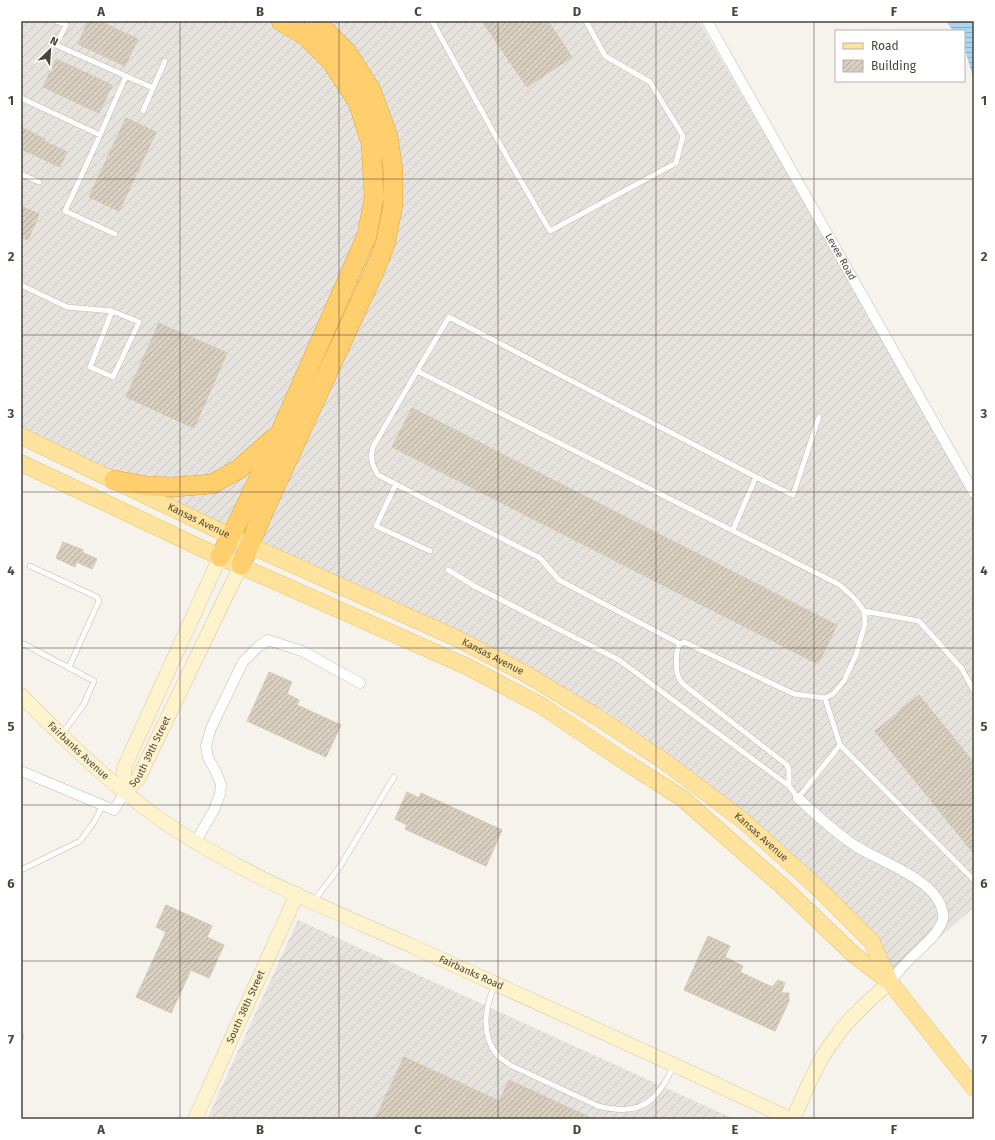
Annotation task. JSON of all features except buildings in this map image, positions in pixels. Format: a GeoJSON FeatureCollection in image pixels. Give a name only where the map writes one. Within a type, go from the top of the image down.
{"type":"FeatureCollection","features":[{"type":"Feature","properties":{"kind":"highway"},"geometry":{"type":"LineString","coordinates":[[220,557],[280,433],[367,235],[374,198],[371,143],[358,102],[331,61],[306,36],[281,21]]}},
{"type":"Feature","properties":{"kind":"highway"},"geometry":{"type":"LineString","coordinates":[[241,565],[263,512],[374,272],[385,245],[392,205],[393,170],[388,136],[371,90],[347,52],[314,21]]}},
{"type":"Feature","properties":{"kind":"highway"},"geometry":{"type":"LineString","coordinates":[[114,480],[148,486],[174,487],[212,484],[239,469],[280,433]]}},
{"type":"Feature","properties":{"kind":"main road","name":"Kansas Avenue"},"geometry":{"type":"LineString","coordinates":[[21,436],[250,545],[454,638],[526,674],[594,715],[664,761],[741,820],[820,890],[872,942],[890,982],[974,1088]]}},
{"type":"Feature","properties":{"kind":"main road","name":"Kansas Avenue"},"geometry":{"type":"LineString","coordinates":[[21,463],[220,557],[466,666],[542,706],[682,798],[781,885],[854,955],[890,982]]}},
{"type":"Feature","properties":{"kind":"street","name":"Levee Road"},"geometry":{"type":"LineString","coordinates":[[707,21],[974,493]]}},
{"type":"Feature","properties":{"kind":"street","name":"South 39th Street"},"geometry":{"type":"LineString","coordinates":[[125,792],[124,768],[220,557]]}},
{"type":"Feature","properties":{"kind":"street","name":"South 39th Street"},"geometry":{"type":"LineString","coordinates":[[125,792],[138,779],[241,565]]}},
{"type":"Feature","properties":{"kind":"street"},"geometry":{"type":"LineString","coordinates":[[196,841],[214,810],[220,794],[221,784],[208,758],[206,746],[211,728],[243,662],[259,646],[268,640],[302,651],[360,683]]}},
{"type":"Feature","properties":{"kind":"street","name":"Fairbanks Avenue"},"geometry":{"type":"LineString","coordinates":[[21,695],[61,735],[125,792],[157,817]]}},
{"type":"Feature","properties":{"kind":"street"},"geometry":{"type":"LineString","coordinates":[[21,771],[114,810],[125,792]]}},
{"type":"Feature","properties":{"kind":"street"},"geometry":{"type":"LineString","coordinates":[[792,1119],[823,1055],[836,1036],[851,1019],[890,982],[940,926],[944,918],[941,904],[931,890],[894,865],[856,846],[833,830],[798,798]]}},
{"type":"Feature","properties":{"kind":"street","name":"Fairbanks Road"},"geometry":{"type":"LineString","coordinates":[[157,817],[254,874],[792,1119]]}},
{"type":"Feature","properties":{"kind":"street","name":"South 38th Street"},"geometry":{"type":"LineString","coordinates":[[195,1119],[297,894]]}},
{"type":"Feature","properties":{"kind":"lane"},"geometry":{"type":"LineString","coordinates":[[56,21],[66,25],[56,45],[153,88]]}},
{"type":"Feature","properties":{"kind":"lane"},"geometry":{"type":"LineString","coordinates":[[432,21],[550,231],[676,163],[682,136],[650,82],[605,56],[586,21]]}},
{"type":"Feature","properties":{"kind":"lane"},"geometry":{"type":"LineString","coordinates":[[143,111],[165,61]]}},
{"type":"Feature","properties":{"kind":"lane"},"geometry":{"type":"LineString","coordinates":[[115,234],[65,211],[126,76]]}},
{"type":"Feature","properties":{"kind":"lane"},"geometry":{"type":"LineString","coordinates":[[21,98],[100,135]]}},
{"type":"Feature","properties":{"kind":"lane"},"geometry":{"type":"LineString","coordinates":[[21,174],[39,182]]}},
{"type":"Feature","properties":{"kind":"lane"},"geometry":{"type":"LineString","coordinates":[[21,285],[67,307],[112,311],[139,322],[113,377],[90,367],[112,311]]}},
{"type":"Feature","properties":{"kind":"lane"},"geometry":{"type":"LineString","coordinates":[[417,371],[840,585],[864,610],[865,624],[856,655],[844,681],[833,694],[825,698],[794,694],[684,642],[680,644],[559,580],[540,558],[378,475],[373,467],[371,457],[373,447],[417,371],[449,317],[793,495],[819,417]]}},
{"type":"Feature","properties":{"kind":"lane"},"geometry":{"type":"LineString","coordinates":[[733,530],[756,477]]}},
{"type":"Feature","properties":{"kind":"lane"},"geometry":{"type":"LineString","coordinates":[[396,484],[376,526],[430,552]]}},
{"type":"Feature","properties":{"kind":"lane"},"geometry":{"type":"LineString","coordinates":[[30,566],[97,598],[99,601],[68,667]]}},
{"type":"Feature","properties":{"kind":"lane"},"geometry":{"type":"LineString","coordinates":[[448,570],[472,585],[619,660],[789,786],[798,798],[840,744]]}},
{"type":"Feature","properties":{"kind":"lane"},"geometry":{"type":"LineString","coordinates":[[864,610],[919,621],[962,669],[974,691]]}},
{"type":"Feature","properties":{"kind":"lane"},"geometry":{"type":"LineString","coordinates":[[21,646],[24,644],[94,681],[84,704],[61,735]]}},
{"type":"Feature","properties":{"kind":"lane"},"geometry":{"type":"LineString","coordinates":[[680,644],[676,652],[677,672],[684,685],[787,765],[789,786]]}},
{"type":"Feature","properties":{"kind":"lane"},"geometry":{"type":"LineString","coordinates":[[825,698],[840,744],[974,880]]}},
{"type":"Feature","properties":{"kind":"lane"},"geometry":{"type":"LineString","coordinates":[[314,901],[341,865],[394,777]]}},
{"type":"Feature","properties":{"kind":"lane"},"geometry":{"type":"LineString","coordinates":[[21,870],[80,841],[94,822],[100,804]]}},
{"type":"Feature","properties":{"kind":"lane"},"geometry":{"type":"LineString","coordinates":[[496,984],[486,1013],[486,1029],[491,1044],[498,1056],[510,1066],[598,1106],[613,1110],[628,1110],[642,1106],[652,1100],[660,1091],[674,1064]]}},
{"type":"Feature","properties":{"kind":"shaded area"},"geometry":{"type":"Polygon","coordinates":[[[21,21],[699,21],[974,496],[974,907],[890,982],[872,942],[741,819],[526,674],[21,437],[21,21]]]}},
{"type":"Feature","properties":{"kind":"shaded area"},"geometry":{"type":"Polygon","coordinates":[[[298,920],[734,1119],[207,1119],[298,920]]]}},
{"type":"Feature","properties":{"kind":"water"},"geometry":{"type":"Polygon","coordinates":[[[946,21],[974,21],[974,81],[965,50],[965,30],[952,30],[946,21]]]}}]}
